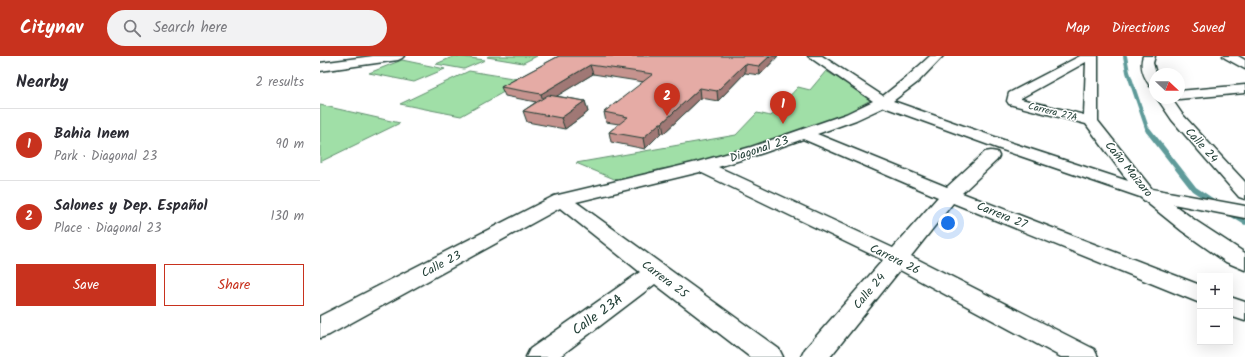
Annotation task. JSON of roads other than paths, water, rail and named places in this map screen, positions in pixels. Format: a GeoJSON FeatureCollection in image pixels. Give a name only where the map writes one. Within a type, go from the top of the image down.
{"type":"FeatureCollection","features":[{"type":"Feature","properties":{"kind":"street"},"geometry":{"type":"LineString","coordinates":[[320,67],[398,56]]}},
{"type":"Feature","properties":{"kind":"street"},"geometry":{"type":"LineString","coordinates":[[814,56],[883,102],[1146,192],[1245,212]]}},
{"type":"Feature","properties":{"kind":"street","name":"Diagonal 23"},"geometry":{"type":"LineString","coordinates":[[561,200],[702,166],[804,134],[851,117],[883,102],[913,79],[937,56]]}},
{"type":"Feature","properties":{"kind":"street"},"geometry":{"type":"LineString","coordinates":[[1090,56],[1091,121]]}},
{"type":"Feature","properties":{"kind":"street","name":"Carrera 27A"},"geometry":{"type":"LineString","coordinates":[[1090,56],[1014,96],[1014,101],[1091,121]]}},
{"type":"Feature","properties":{"kind":"street"},"geometry":{"type":"LineString","coordinates":[[1149,56],[1146,60],[1149,72]]}},
{"type":"Feature","properties":{"kind":"street"},"geometry":{"type":"LineString","coordinates":[[1229,56],[1245,65]]}},
{"type":"Feature","properties":{"kind":"street"},"geometry":{"type":"LineString","coordinates":[[1185,94],[1245,88]]}},
{"type":"Feature","properties":{"kind":"street","name":"Calle 24"},"geometry":{"type":"LineString","coordinates":[[1168,104],[1177,117],[1244,192]]}},
{"type":"Feature","properties":{"kind":"street","name":"Caño Maizaro"},"geometry":{"type":"LineString","coordinates":[[1091,121],[1146,192],[1168,211],[1239,259]]}},
{"type":"Feature","properties":{"kind":"street","name":"Carrera 27"},"geometry":{"type":"LineString","coordinates":[[804,134],[950,195],[1197,293]]}},
{"type":"Feature","properties":{"kind":"street","name":"Calle 24"},"geometry":{"type":"LineString","coordinates":[[814,357],[950,195],[991,156]]}},
{"type":"Feature","properties":{"kind":"street","name":"Carrera 26"},"geometry":{"type":"LineString","coordinates":[[702,166],[896,258],[1085,357]]}},
{"type":"Feature","properties":{"kind":"street","name":"Carrera 25"},"geometry":{"type":"LineString","coordinates":[[561,200],[770,357]]}},
{"type":"Feature","properties":{"kind":"street","name":"Calle 23"},"geometry":{"type":"LineString","coordinates":[[320,328],[561,200]]}},
{"type":"Feature","properties":{"kind":"street"},"geometry":{"type":"LineString","coordinates":[[1239,259],[1245,277]]}},
{"type":"Feature","properties":{"kind":"street","name":"Calle 23A"},"geometry":{"type":"LineString","coordinates":[[539,357],[655,272]]}},
{"type":"Feature","properties":{"kind":"street"},"geometry":{"type":"LineString","coordinates":[[1233,307],[1245,312]]}},
{"type":"Feature","properties":{"kind":"waterway","name":"Caño Maizaro"},"geometry":{"type":"LineString","coordinates":[[1125,56],[1128,72],[1148,131]]}},
{"type":"Feature","properties":{"kind":"waterway","name":"Caño Maizaro"},"geometry":{"type":"LineString","coordinates":[[1148,130],[1194,189],[1215,203]]}},
{"type":"Feature","properties":{"kind":"waterway","name":"Caño Maizaro"},"geometry":{"type":"LineString","coordinates":[[1230,213],[1245,222]]}},
{"type":"Feature","properties":{"kind":"place","name":"Salones y Dep. Español"},"geometry":{"type":"Point","coordinates":[667,116]}},
{"type":"Feature","properties":{"kind":"place","name":"Bahia Inem"},"geometry":{"type":"Point","coordinates":[783,124]}}]}
